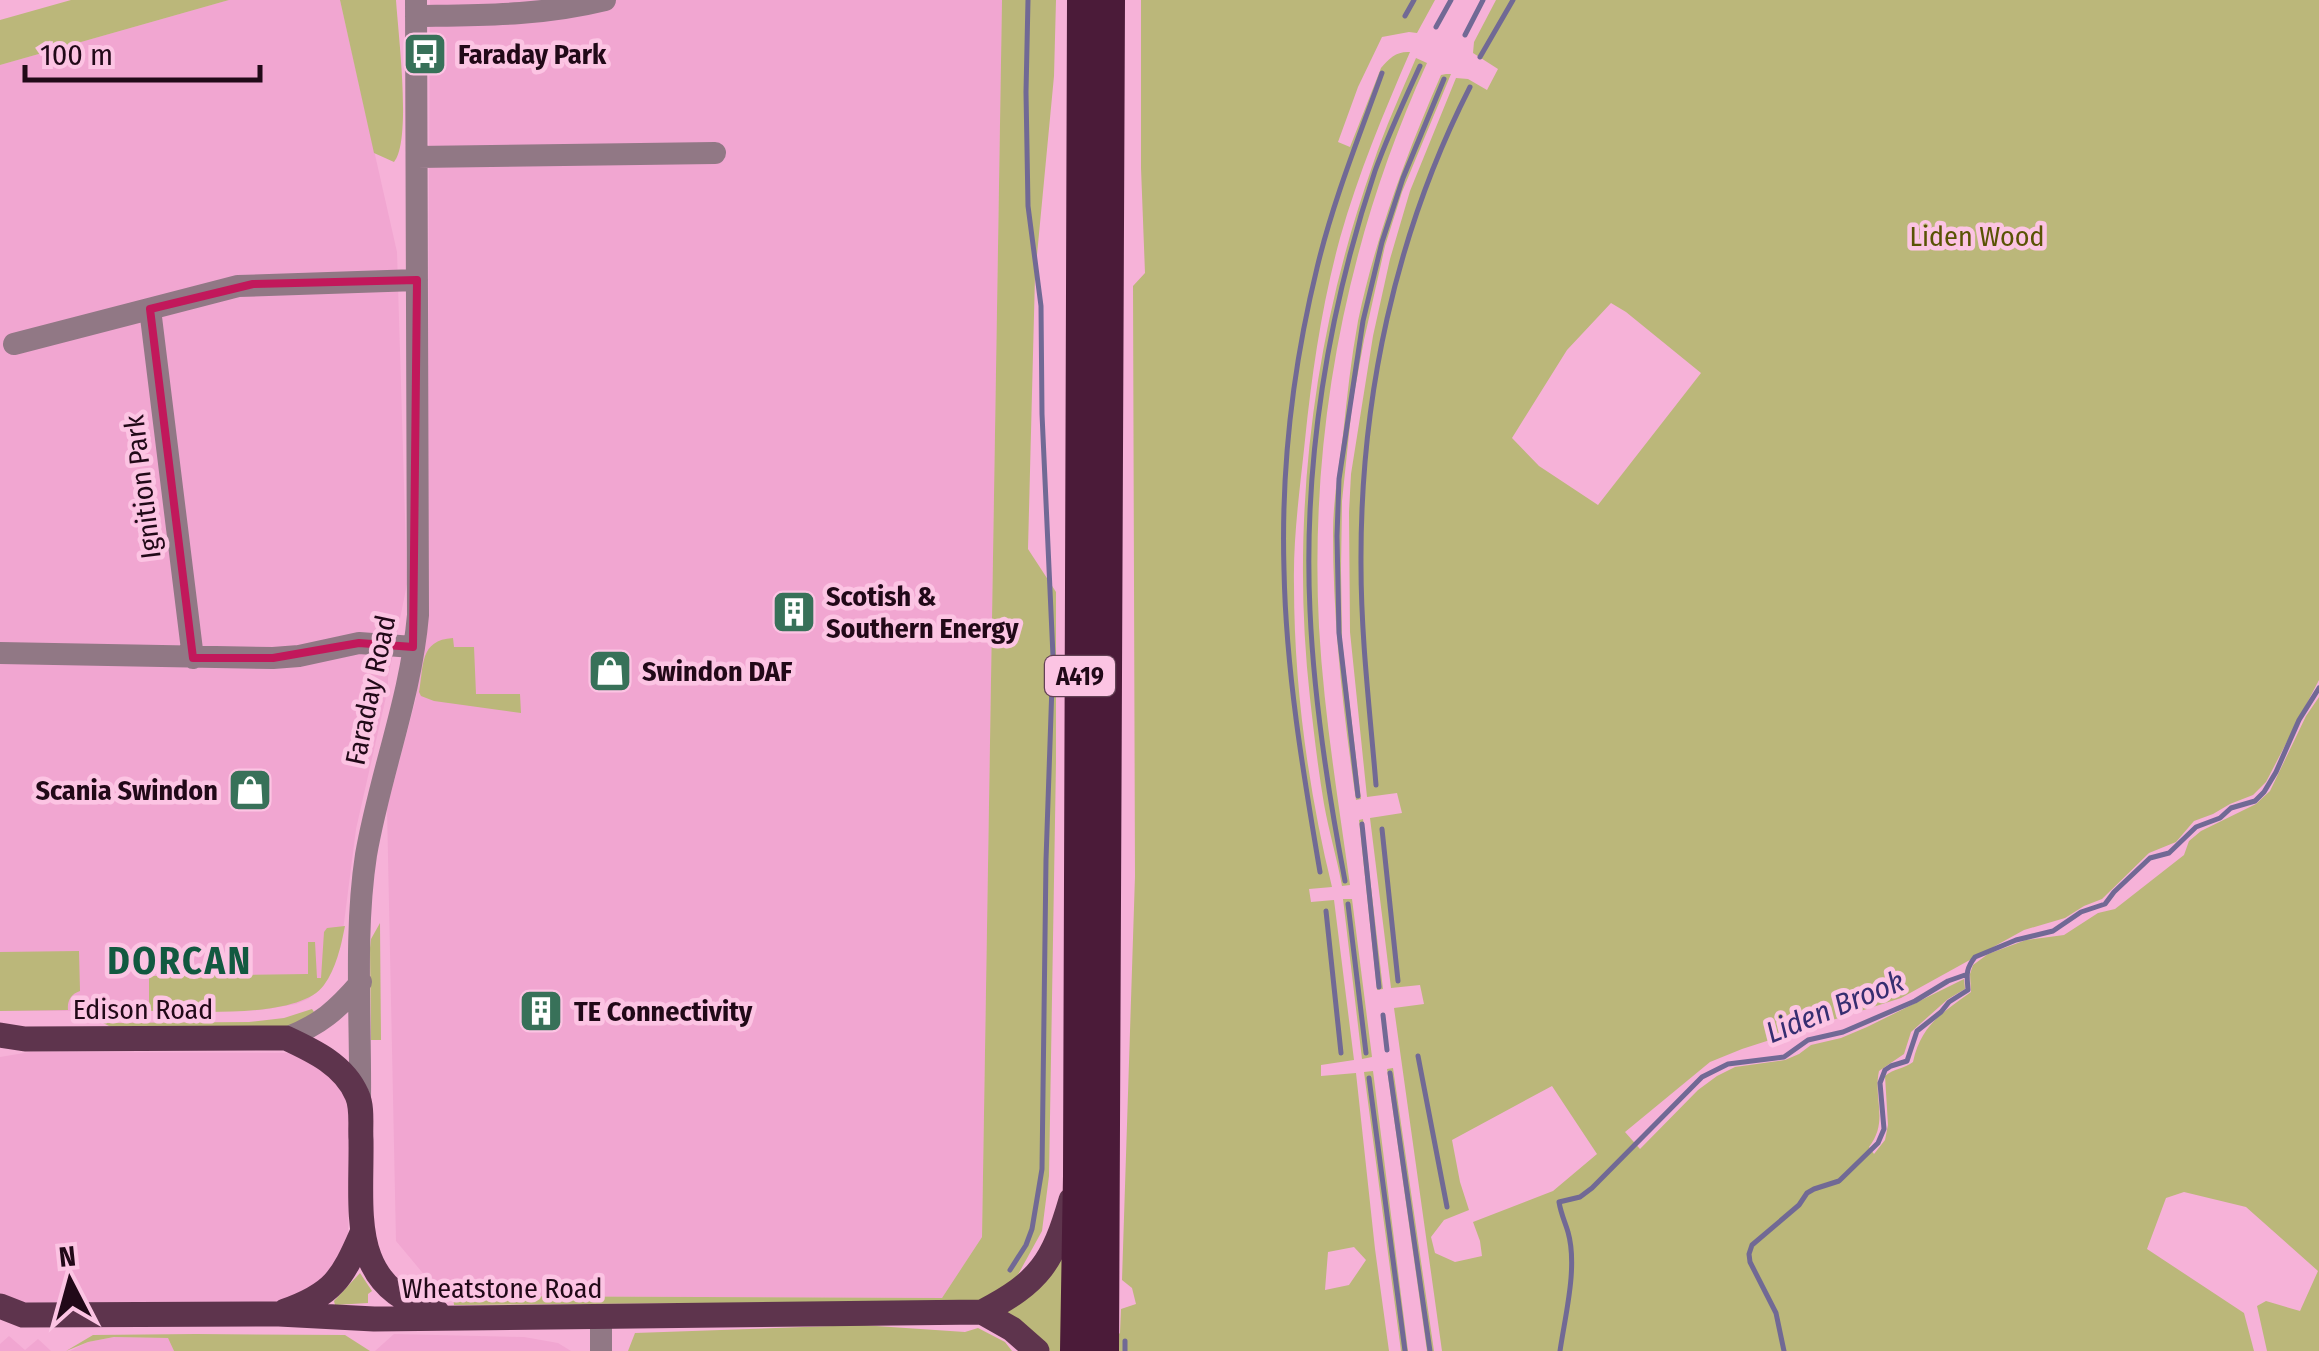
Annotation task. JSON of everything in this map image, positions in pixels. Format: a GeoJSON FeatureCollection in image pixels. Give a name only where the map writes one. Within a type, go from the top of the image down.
{"type":"FeatureCollection","features":[{"type":"Feature","properties":{"kind":"highway","name":"A419"},"geometry":{"type":"LineString","coordinates":[[1075,1351],[1082,0]]}},
{"type":"Feature","properties":{"kind":"highway","name":"A419"},"geometry":{"type":"LineString","coordinates":[[1104,1351],[1110,0]]}},
{"type":"Feature","properties":{"kind":"main road","name":"Edison Road"},"geometry":{"type":"LineString","coordinates":[[8,1040],[286,1038],[331,1062],[360,1100]]}},
{"type":"Feature","properties":{"kind":"main road","name":"Faraday Road"},"geometry":{"type":"LineString","coordinates":[[360,1100],[362,1234],[377,1272],[391,1291],[413,1305],[457,1318]]}},
{"type":"Feature","properties":{"kind":"main road"},"geometry":{"type":"LineString","coordinates":[[982,1312],[1020,1291],[1044,1266],[1060,1237],[1078,1176]]}},
{"type":"Feature","properties":{"kind":"main road","name":"Faraday Road"},"geometry":{"type":"LineString","coordinates":[[279,1314],[308,1303],[332,1286],[352,1258],[362,1234]]}},
{"type":"Feature","properties":{"kind":"main road"},"geometry":{"type":"LineString","coordinates":[[982,1312],[1012,1329],[1038,1351]]}},
{"type":"Feature","properties":{"kind":"main road","name":"Wheatstone Road"},"geometry":{"type":"LineString","coordinates":[[8,1314],[601,1318],[982,1312]]}},
{"type":"Feature","properties":{"kind":"street"},"geometry":{"type":"LineString","coordinates":[[416,8],[520,14],[557,11],[604,0]]}},
{"type":"Feature","properties":{"kind":"street","name":"Faraday Road"},"geometry":{"type":"LineString","coordinates":[[360,1100],[360,927],[366,854],[417,626],[416,8]]}},
{"type":"Feature","properties":{"kind":"street"},"geometry":{"type":"LineString","coordinates":[[417,156],[715,153]]}},
{"type":"Feature","properties":{"kind":"street"},"geometry":{"type":"LineString","coordinates":[[14,344],[253,284],[417,280]]}},
{"type":"Feature","properties":{"kind":"street","name":"Ignition Park"},"geometry":{"type":"LineString","coordinates":[[150,309],[193,658]]}},
{"type":"Feature","properties":{"kind":"street"},"geometry":{"type":"LineString","coordinates":[[0,654],[273,658],[359,643],[413,647]]}},
{"type":"Feature","properties":{"kind":"street","name":"Edison Road"},"geometry":{"type":"LineString","coordinates":[[286,1038],[326,1018],[360,982]]}},
{"type":"Feature","properties":{"kind":"street"},"geometry":{"type":"LineString","coordinates":[[601,1318],[602,1351]]}},
{"type":"Feature","properties":{"kind":"highlighted area"},"geometry":{"type":"Polygon","coordinates":[[[417,280],[413,647],[359,643],[273,658],[193,658],[150,309],[253,284],[417,280]]]}},
{"type":"Feature","properties":{"kind":"shaded area"},"geometry":{"type":"Polygon","coordinates":[[[229,0],[340,0],[397,252],[407,584],[356,829],[341,946],[324,985],[296,1004],[230,1011],[0,1011],[0,65],[229,0]]]}},
{"type":"Feature","properties":{"kind":"shaded area"},"geometry":{"type":"Polygon","coordinates":[[[430,0],[1002,0],[982,1237],[942,1298],[442,1296],[396,1241],[387,808],[416,698],[427,569],[430,0]]]}},
{"type":"Feature","properties":{"kind":"shaded area"},"geometry":{"type":"Polygon","coordinates":[[[30,1052],[295,1053],[326,1070],[347,1100],[349,1111],[348,1244],[333,1275],[286,1302],[21,1302],[0,1298],[0,1057],[30,1052]]]}},
{"type":"Feature","properties":{"kind":"shaded area"},"geometry":{"type":"Polygon","coordinates":[[[394,1334],[524,1337],[558,1343],[571,1351],[375,1351],[394,1334]]]}},
{"type":"Feature","properties":{"kind":"shaded area"},"geometry":{"type":"Polygon","coordinates":[[[9,1336],[25,1350],[38,1339],[51,1351],[0,1351],[0,1344],[9,1336]]]}},
{"type":"Feature","properties":{"kind":"shaded area"},"geometry":{"type":"Polygon","coordinates":[[[115,1337],[168,1338],[174,1351],[70,1351],[88,1342],[115,1337]]]}},
{"type":"Feature","properties":{"kind":"green space"},"geometry":{"type":"Polygon","coordinates":[[[71,0],[229,0],[0,65],[0,20],[71,0]]]}},
{"type":"Feature","properties":{"kind":"green space"},"geometry":{"type":"Polygon","coordinates":[[[340,0],[396,0],[403,110],[394,162],[374,153],[340,0]]]}},
{"type":"Feature","properties":{"kind":"green space"},"geometry":{"type":"Polygon","coordinates":[[[1002,0],[1056,0],[1054,76],[1035,276],[1028,549],[1056,592],[1049,1176],[1042,1231],[1015,1280],[981,1301],[454,1305],[453,1296],[942,1298],[982,1237],[1002,0]]]}},
{"type":"Feature","properties":{"kind":"green space"},"geometry":{"type":"Polygon","coordinates":[[[1141,0],[1435,0],[1417,33],[1382,37],[1338,142],[1350,147],[1381,68],[1394,56],[1410,52],[1363,167],[1334,263],[1311,389],[1295,549],[1300,699],[1309,775],[1332,887],[1309,889],[1311,902],[1334,900],[1354,1060],[1321,1065],[1321,1076],[1356,1073],[1389,1351],[1112,1351],[1112,1340],[1120,1333],[1121,1309],[1136,1304],[1132,1288],[1122,1280],[1135,876],[1133,286],[1145,273],[1141,0]],[[1354,1247],[1328,1252],[1325,1290],[1349,1285],[1366,1260],[1354,1247]]]}},
{"type":"Feature","properties":{"kind":"green space","name":"Liden Wood"},"geometry":{"type":"Polygon","coordinates":[[[1496,0],[2319,0],[2319,680],[2266,782],[2253,795],[2194,821],[2176,842],[2149,853],[2102,899],[2065,918],[2024,930],[1901,998],[1710,1062],[1625,1132],[1640,1149],[1717,1076],[1735,1067],[1785,1060],[1811,1045],[1867,1027],[1964,979],[1965,989],[1911,1032],[1904,1054],[1879,1071],[1878,1128],[1869,1147],[1874,1154],[1885,1140],[1888,1125],[1885,1076],[1913,1062],[1927,1029],[1971,992],[1973,965],[1988,954],[2026,940],[2064,935],[2098,913],[2115,909],[2184,855],[2189,841],[2201,831],[2256,804],[2270,791],[2319,697],[2319,1351],[2267,1351],[2257,1306],[2266,1301],[2300,1311],[2318,1271],[2246,1207],[2184,1192],[2166,1198],[2147,1249],[2244,1313],[2254,1351],[1442,1351],[1394,1008],[1424,1004],[1420,985],[1391,988],[1370,818],[1402,813],[1397,793],[1367,797],[1350,632],[1349,512],[1351,474],[1373,336],[1410,191],[1456,78],[1468,79],[1487,90],[1498,69],[1473,53],[1474,42],[1496,0]],[[1611,303],[1567,350],[1512,438],[1539,466],[1598,505],[1701,373],[1611,303]],[[1552,1086],[1452,1140],[1469,1210],[1444,1220],[1431,1237],[1435,1253],[1455,1262],[1482,1256],[1473,1222],[1553,1191],[1597,1154],[1552,1086]]]}},
{"type":"Feature","properties":{"kind":"green space"},"geometry":{"type":"Polygon","coordinates":[[[1416,58],[1427,63],[1399,130],[1355,268],[1327,410],[1320,482],[1319,627],[1350,885],[1342,886],[1324,804],[1310,698],[1303,563],[1305,495],[1321,360],[1335,294],[1373,164],[1416,58]]]}},
{"type":"Feature","properties":{"kind":"green space"},"geometry":{"type":"Polygon","coordinates":[[[1451,74],[1402,192],[1385,246],[1352,405],[1342,501],[1341,570],[1342,641],[1361,799],[1356,800],[1333,567],[1334,508],[1349,378],[1365,289],[1383,227],[1441,75],[1451,74]]]}},
{"type":"Feature","properties":{"kind":"green space"},"geometry":{"type":"Polygon","coordinates":[[[453,638],[454,647],[474,647],[476,694],[520,694],[521,713],[421,696],[425,656],[434,644],[453,638]]]}},
{"type":"Feature","properties":{"kind":"green space"},"geometry":{"type":"Polygon","coordinates":[[[1363,819],[1383,989],[1377,990],[1359,820],[1363,819]]]}},
{"type":"Feature","properties":{"kind":"green space"},"geometry":{"type":"Polygon","coordinates":[[[1343,899],[1352,899],[1372,1057],[1362,1059],[1343,899]]]}},
{"type":"Feature","properties":{"kind":"green space"},"geometry":{"type":"Polygon","coordinates":[[[380,923],[381,1040],[371,1040],[370,948],[380,923]]]}},
{"type":"Feature","properties":{"kind":"green space"},"geometry":{"type":"Polygon","coordinates":[[[345,926],[332,972],[311,996],[268,1009],[149,1011],[149,976],[308,974],[308,942],[315,942],[317,978],[321,978],[324,932],[327,928],[345,926]]]}},
{"type":"Feature","properties":{"kind":"green space"},"geometry":{"type":"Polygon","coordinates":[[[79,951],[80,991],[70,998],[68,1010],[0,1011],[0,952],[79,951]]]}},
{"type":"Feature","properties":{"kind":"green space"},"geometry":{"type":"Polygon","coordinates":[[[312,1009],[316,1015],[290,1026],[113,1028],[103,1023],[249,1022],[284,1018],[312,1009]]]}},
{"type":"Feature","properties":{"kind":"green space"},"geometry":{"type":"Polygon","coordinates":[[[1393,1068],[1434,1351],[1427,1351],[1387,1069],[1393,1068]]]}},
{"type":"Feature","properties":{"kind":"green space"},"geometry":{"type":"Polygon","coordinates":[[[1373,1071],[1408,1351],[1401,1351],[1364,1072],[1373,1071]]]}},
{"type":"Feature","properties":{"kind":"green space"},"geometry":{"type":"Polygon","coordinates":[[[1062,1256],[1064,1351],[1050,1351],[1037,1335],[1004,1313],[1062,1256]]]}},
{"type":"Feature","properties":{"kind":"green space"},"geometry":{"type":"Polygon","coordinates":[[[360,1273],[372,1291],[368,1303],[335,1305],[334,1301],[360,1273]]]}},
{"type":"Feature","properties":{"kind":"green space"},"geometry":{"type":"Polygon","coordinates":[[[861,1325],[965,1332],[978,1328],[1005,1342],[1012,1351],[628,1351],[635,1333],[861,1325]]]}},
{"type":"Feature","properties":{"kind":"green space"},"geometry":{"type":"Polygon","coordinates":[[[93,1335],[345,1335],[370,1351],[174,1351],[168,1338],[114,1337],[66,1351],[93,1335]]]}},
{"type":"Feature","properties":{"kind":"waterway"},"geometry":{"type":"LineString","coordinates":[[1010,1270],[1032,1229],[1042,1169],[1053,656],[1041,306],[1028,206],[1028,0]]}},
{"type":"Feature","properties":{"kind":"waterway"},"geometry":{"type":"LineString","coordinates":[[1405,16],[1414,0]]}},
{"type":"Feature","properties":{"kind":"waterway"},"geometry":{"type":"LineString","coordinates":[[1436,27],[1451,0]]}},
{"type":"Feature","properties":{"kind":"waterway"},"geometry":{"type":"LineString","coordinates":[[1465,35],[1483,0]]}},
{"type":"Feature","properties":{"kind":"waterway"},"geometry":{"type":"LineString","coordinates":[[1480,57],[1513,0]]}},
{"type":"Feature","properties":{"kind":"waterway"},"geometry":{"type":"LineString","coordinates":[[1345,881],[1323,746],[1312,645],[1309,555],[1315,444],[1332,333],[1358,224],[1380,158],[1420,66]]}},
{"type":"Feature","properties":{"kind":"waterway"},"geometry":{"type":"LineString","coordinates":[[1320,872],[1288,646],[1284,532],[1287,456],[1301,342],[1323,243],[1382,73]]}},
{"type":"Feature","properties":{"kind":"waterway"},"geometry":{"type":"LineString","coordinates":[[1358,796],[1339,633],[1339,479],[1363,321],[1382,242],[1403,178],[1444,79]]}},
{"type":"Feature","properties":{"kind":"waterway"},"geometry":{"type":"LineString","coordinates":[[1376,785],[1361,565],[1362,503],[1375,380],[1402,259],[1421,200],[1470,87]]}},
{"type":"Feature","properties":{"kind":"waterway","name":"Liden Brook"},"geometry":{"type":"LineString","coordinates":[[1784,1351],[1776,1313],[1750,1262],[1752,1245],[1799,1205],[1807,1193],[1839,1181],[1878,1143],[1884,1129],[1880,1083],[1885,1070],[1907,1061],[1917,1031],[1968,990],[1968,969],[1975,957],[2016,940],[2053,931],[2081,912],[2105,904],[2150,858],[2169,853],[2196,827],[2220,818],[2231,808],[2255,801],[2276,772],[2299,720],[2319,688]]}},
{"type":"Feature","properties":{"kind":"waterway"},"geometry":{"type":"LineString","coordinates":[[1362,824],[1379,987]]}},
{"type":"Feature","properties":{"kind":"waterway"},"geometry":{"type":"LineString","coordinates":[[1382,829],[1398,981]]}},
{"type":"Feature","properties":{"kind":"waterway"},"geometry":{"type":"LineString","coordinates":[[1348,904],[1366,1053]]}},
{"type":"Feature","properties":{"kind":"waterway"},"geometry":{"type":"LineString","coordinates":[[1326,911],[1341,1053]]}},
{"type":"Feature","properties":{"kind":"waterway","name":"Liden Brook"},"geometry":{"type":"LineString","coordinates":[[1560,1351],[1572,1260],[1559,1202],[1580,1197],[1592,1188],[1702,1077],[1728,1064],[1784,1057],[1808,1040],[1843,1032],[1965,975]]}},
{"type":"Feature","properties":{"kind":"waterway"},"geometry":{"type":"LineString","coordinates":[[1383,1015],[1387,1050]]}},
{"type":"Feature","properties":{"kind":"waterway"},"geometry":{"type":"LineString","coordinates":[[1418,1056],[1447,1207]]}},
{"type":"Feature","properties":{"kind":"waterway"},"geometry":{"type":"LineString","coordinates":[[1390,1073],[1430,1351]]}},
{"type":"Feature","properties":{"kind":"waterway"},"geometry":{"type":"LineString","coordinates":[[1369,1078],[1405,1351]]}},
{"type":"Feature","properties":{"kind":"waterway"},"geometry":{"type":"LineString","coordinates":[[1125,1341],[1125,1351]]}},
{"type":"Feature","properties":{"kind":"place","name":"Faraday Park"},"geometry":{"type":"Point","coordinates":[425,54]}},
{"type":"Feature","properties":{"kind":"place","name":"Scotish & Southern Energy"},"geometry":{"type":"Point","coordinates":[794,612]}},
{"type":"Feature","properties":{"kind":"place","name":"Swindon DAF"},"geometry":{"type":"Point","coordinates":[610,671]}},
{"type":"Feature","properties":{"kind":"place","name":"Scania Swindon"},"geometry":{"type":"Point","coordinates":[250,790]}},
{"type":"Feature","properties":{"kind":"place","name":"TE Connectivity"},"geometry":{"type":"Point","coordinates":[541,1011]}},
{"type":"Feature","properties":{"kind":"district","name":"DORCAN"},"geometry":{"type":"Point","coordinates":[180,961]}}]}
